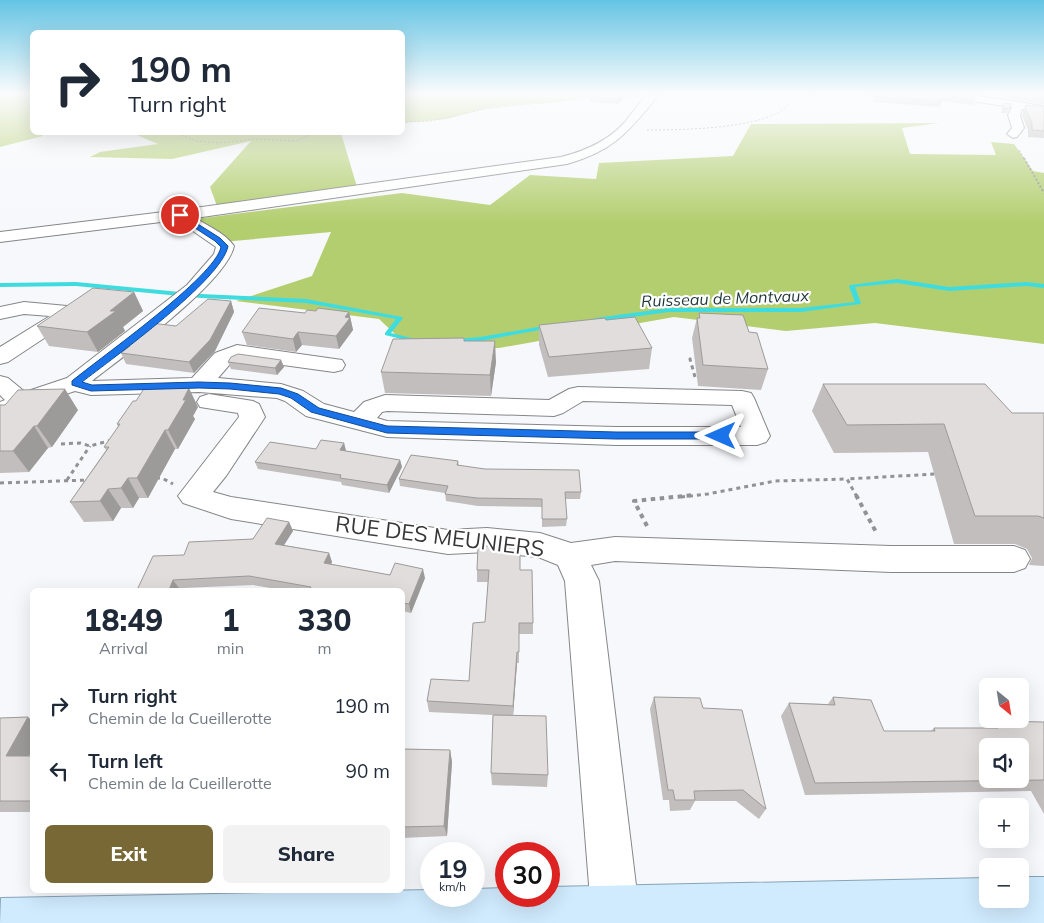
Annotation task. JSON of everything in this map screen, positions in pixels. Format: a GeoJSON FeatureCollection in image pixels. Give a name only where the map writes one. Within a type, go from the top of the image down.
{"type":"FeatureCollection","features":[{"type":"Feature","properties":{"kind":"main road"},"geometry":{"type":"LineString","coordinates":[[1,923],[251,920],[1044,901]]}},
{"type":"Feature","properties":{"kind":"street"},"geometry":{"type":"LineString","coordinates":[[0,237],[180,215],[562,161],[596,151],[614,137]]}},
{"type":"Feature","properties":{"kind":"street"},"geometry":{"type":"LineString","coordinates":[[0,413],[21,401],[75,383],[194,288],[223,255],[225,246],[218,239],[180,215]]}},
{"type":"Feature","properties":{"kind":"street"},"geometry":{"type":"LineString","coordinates":[[0,313],[24,308],[60,310],[60,319],[0,357]]}},
{"type":"Feature","properties":{"kind":"street"},"geometry":{"type":"LineString","coordinates":[[196,393],[223,358],[237,352],[334,365]]}},
{"type":"Feature","properties":{"kind":"street"},"geometry":{"type":"LineString","coordinates":[[0,383],[21,401]]}},
{"type":"Feature","properties":{"kind":"street"},"geometry":{"type":"LineString","coordinates":[[75,383],[91,388],[196,393],[244,406],[250,410],[252,417],[216,469],[193,496]]}},
{"type":"Feature","properties":{"kind":"street"},"geometry":{"type":"LineString","coordinates":[[196,393],[230,386],[281,391],[294,396],[315,410],[359,422],[387,429],[616,436],[757,436],[742,398],[578,394],[554,408],[385,403],[373,407],[359,422]]}},
{"type":"Feature","properties":{"kind":"street","name":"RUE DES MEUNIERS"},"geometry":{"type":"LineString","coordinates":[[193,496],[231,508],[448,542],[487,540],[540,545],[570,556],[582,581],[615,910]]}},
{"type":"Feature","properties":{"kind":"street"},"geometry":{"type":"LineString","coordinates":[[570,556],[615,549],[891,559],[1014,559]]}},
{"type":"Feature","properties":{"kind":"path"},"geometry":{"type":"LineString","coordinates":[[182,137],[186,140],[226,143],[257,139],[294,142],[311,137]]}},
{"type":"Feature","properties":{"kind":"path"},"geometry":{"type":"LineString","coordinates":[[1013,137],[1014,144],[1044,193]]}},
{"type":"Feature","properties":{"kind":"path"},"geometry":{"type":"LineString","coordinates":[[61,444],[80,443],[90,446],[120,440]]}},
{"type":"Feature","properties":{"kind":"path"},"geometry":{"type":"LineString","coordinates":[[66,481],[90,446]]}},
{"type":"Feature","properties":{"kind":"path"},"geometry":{"type":"LineString","coordinates":[[650,551],[648,528],[634,501],[708,494],[775,481],[934,474]]}},
{"type":"Feature","properties":{"kind":"path"},"geometry":{"type":"LineString","coordinates":[[152,478],[162,478],[193,496]]}},
{"type":"Feature","properties":{"kind":"path"},"geometry":{"type":"LineString","coordinates":[[847,479],[891,559]]}},
{"type":"Feature","properties":{"kind":"path"},"geometry":{"type":"LineString","coordinates":[[0,483],[95,480]]}},
{"type":"Feature","properties":{"kind":"green space"},"geometry":{"type":"Polygon","coordinates":[[[0,137],[39,137],[0,147],[0,137]]]}},
{"type":"Feature","properties":{"kind":"green space"},"geometry":{"type":"Polygon","coordinates":[[[142,137],[342,137],[357,187],[217,206],[210,187],[251,141],[172,159],[90,157],[100,152],[158,144],[142,137]]]}},
{"type":"Feature","properties":{"kind":"green space"},"geometry":{"type":"Polygon","coordinates":[[[744,137],[905,137],[910,154],[996,155],[991,142],[1014,144],[1033,171],[1044,173],[1044,344],[875,323],[786,331],[674,317],[499,348],[411,349],[379,319],[236,301],[312,276],[331,232],[222,242],[187,220],[402,193],[490,205],[530,175],[596,179],[599,163],[733,156],[744,137]]]}},
{"type":"Feature","properties":{"kind":"building"},"geometry":{"type":"Polygon","coordinates":[[[93,288],[134,292],[110,311],[116,311],[87,332],[37,326],[93,288]]]}},
{"type":"Feature","properties":{"kind":"building"},"geometry":{"type":"Polygon","coordinates":[[[208,299],[231,301],[210,340],[189,362],[121,353],[130,346],[123,345],[151,323],[176,326],[208,299]]]}},
{"type":"Feature","properties":{"kind":"building"},"geometry":{"type":"Polygon","coordinates":[[[259,308],[305,313],[307,310],[316,311],[318,308],[349,312],[345,317],[350,318],[336,336],[298,332],[293,339],[242,332],[259,308]]]}},
{"type":"Feature","properties":{"kind":"building"},"geometry":{"type":"Polygon","coordinates":[[[699,313],[743,315],[749,332],[757,333],[768,369],[703,365],[697,318],[700,318],[699,313]]]}},
{"type":"Feature","properties":{"kind":"building"},"geometry":{"type":"Polygon","coordinates":[[[635,317],[652,348],[549,357],[539,325],[605,318],[606,320],[635,317]]]}},
{"type":"Feature","properties":{"kind":"building"},"geometry":{"type":"Polygon","coordinates":[[[464,338],[464,341],[495,341],[490,375],[381,372],[393,339],[464,338]]]}},
{"type":"Feature","properties":{"kind":"building"},"geometry":{"type":"Polygon","coordinates":[[[238,354],[281,360],[275,368],[228,362],[231,357],[238,354]]]}},
{"type":"Feature","properties":{"kind":"building"},"geometry":{"type":"Polygon","coordinates":[[[823,384],[985,384],[1012,413],[1044,413],[1044,518],[1038,516],[975,516],[944,424],[847,425],[823,384]]]}},
{"type":"Feature","properties":{"kind":"building"},"geometry":{"type":"Polygon","coordinates":[[[188,386],[189,388],[183,400],[186,400],[168,430],[165,430],[137,478],[128,478],[121,488],[108,489],[100,501],[70,502],[109,447],[104,447],[120,424],[117,424],[145,387],[188,386]]]}},
{"type":"Feature","properties":{"kind":"building"},"geometry":{"type":"Polygon","coordinates":[[[65,389],[37,426],[34,426],[13,451],[0,451],[0,405],[5,405],[18,390],[65,389]]]}},
{"type":"Feature","properties":{"kind":"building"},"geometry":{"type":"Polygon","coordinates":[[[321,440],[344,443],[340,450],[400,460],[387,485],[340,478],[341,475],[255,462],[270,442],[316,449],[321,440]]]}},
{"type":"Feature","properties":{"kind":"building"},"geometry":{"type":"Polygon","coordinates":[[[411,455],[458,461],[457,465],[485,469],[579,470],[581,492],[565,492],[567,519],[542,519],[542,499],[477,498],[445,494],[448,486],[399,479],[411,455]]]}},
{"type":"Feature","properties":{"kind":"building"},"geometry":{"type":"Polygon","coordinates":[[[267,518],[289,522],[275,544],[329,553],[324,563],[390,575],[395,563],[423,569],[409,604],[405,603],[405,588],[310,588],[249,576],[173,580],[170,588],[138,588],[153,556],[184,555],[189,542],[253,539],[267,518]]]}},
{"type":"Feature","properties":{"kind":"building"},"geometry":{"type":"Polygon","coordinates":[[[478,546],[520,546],[520,570],[532,570],[533,623],[519,623],[519,652],[517,652],[513,706],[427,701],[431,679],[469,681],[473,623],[485,622],[489,570],[477,570],[478,546]]]}},
{"type":"Feature","properties":{"kind":"building"},"geometry":{"type":"Polygon","coordinates":[[[654,697],[700,698],[703,708],[742,710],[766,809],[743,790],[694,791],[695,800],[675,800],[673,790],[668,790],[654,697]]]}},
{"type":"Feature","properties":{"kind":"building"},"geometry":{"type":"Polygon","coordinates":[[[833,697],[871,700],[884,731],[935,731],[934,728],[1029,728],[1029,722],[1044,722],[1044,780],[1029,780],[1029,738],[979,738],[979,781],[815,783],[789,703],[835,705],[833,697]]]}},
{"type":"Feature","properties":{"kind":"building"},"geometry":{"type":"Polygon","coordinates":[[[493,715],[546,716],[548,775],[491,773],[493,715]]]}},
{"type":"Feature","properties":{"kind":"building"},"geometry":{"type":"Polygon","coordinates":[[[28,717],[6,756],[30,756],[30,801],[0,801],[0,718],[28,717]]]}},
{"type":"Feature","properties":{"kind":"building"},"geometry":{"type":"Polygon","coordinates":[[[405,749],[450,750],[444,826],[405,827],[405,749]]]}},
{"type":"Feature","properties":{"kind":"waterway","name":"Ruisseau de Montvaux"},"geometry":{"type":"LineString","coordinates":[[595,320],[669,310],[801,310],[858,303],[852,286],[897,281],[949,289],[1027,284],[1044,286]]}},
{"type":"Feature","properties":{"kind":"waterway","name":"Ruisseau de Montvaux"},"geometry":{"type":"LineString","coordinates":[[0,285],[76,284],[201,296],[306,301],[400,318],[387,334],[418,341]]}},
{"type":"Feature","properties":{"kind":"waterway","name":"Ruisseau de Montvaux"},"geometry":{"type":"LineString","coordinates":[[455,341],[480,339],[549,327]]}},
{"type":"Feature","properties":{"kind":"route"},"geometry":{"type":"LineString","coordinates":[[180,215],[218,239],[225,246],[223,255],[194,288],[75,383],[91,388],[199,385],[281,391],[294,396],[315,410],[387,429],[616,436],[721,436]]}}]}
